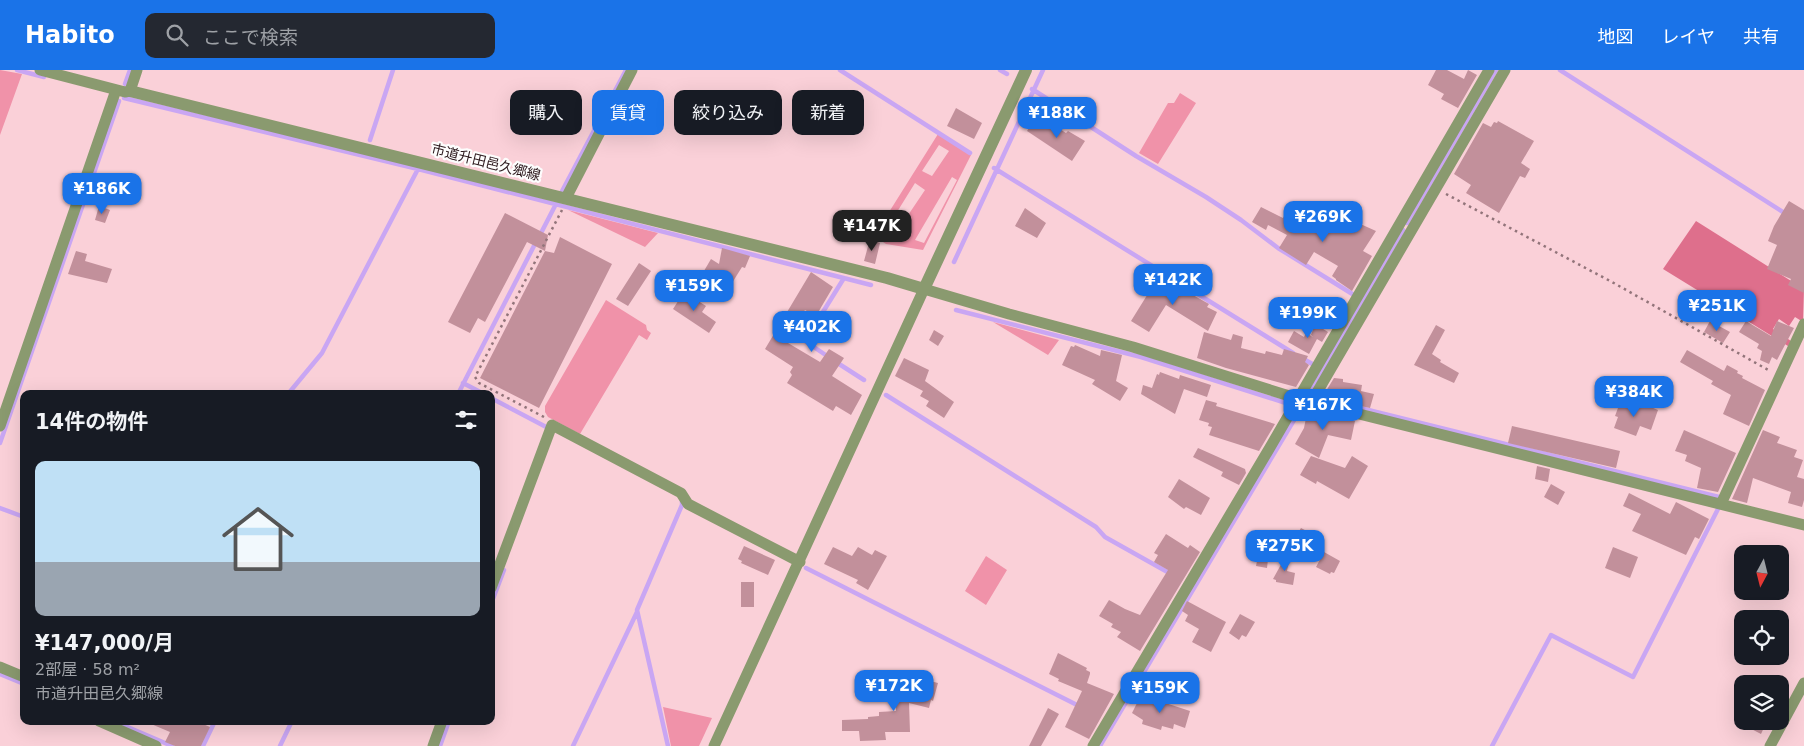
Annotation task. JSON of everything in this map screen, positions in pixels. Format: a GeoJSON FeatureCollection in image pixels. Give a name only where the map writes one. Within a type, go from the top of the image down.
{"type":"FeatureCollection","features":[{"type":"Feature","properties":{"kind":"street","name":"市道升田邑久郷線"},"geometry":{"type":"LineString","coordinates":[[40,70],[562,200],[887,278],[924,290]]}},
{"type":"Feature","properties":{"kind":"street"},"geometry":{"type":"LineString","coordinates":[[130,91],[137,70]]}},
{"type":"Feature","properties":{"kind":"street"},"geometry":{"type":"LineString","coordinates":[[562,200],[632,70]]}},
{"type":"Feature","properties":{"kind":"street"},"geometry":{"type":"LineString","coordinates":[[714,746],[1026,70]]}},
{"type":"Feature","properties":{"kind":"street"},"geometry":{"type":"LineString","coordinates":[[1094,746],[1299,399],[1489,70]]}},
{"type":"Feature","properties":{"kind":"street"},"geometry":{"type":"LineString","coordinates":[[1312,401],[1505,70]]}},
{"type":"Feature","properties":{"kind":"street"},"geometry":{"type":"LineString","coordinates":[[0,426],[116,90]]}},
{"type":"Feature","properties":{"kind":"street"},"geometry":{"type":"LineString","coordinates":[[924,290],[1133,347],[1299,399],[1723,501],[1804,525]]}},
{"type":"Feature","properties":{"kind":"street"},"geometry":{"type":"LineString","coordinates":[[1723,501],[1804,324]]}},
{"type":"Feature","properties":{"kind":"street"},"geometry":{"type":"LineString","coordinates":[[495,577],[551,428],[681,493],[688,504],[800,562]]}},
{"type":"Feature","properties":{"kind":"street"},"geometry":{"type":"LineString","coordinates":[[0,667],[20,675]]}},
{"type":"Feature","properties":{"kind":"street"},"geometry":{"type":"LineString","coordinates":[[1770,746],[1804,683]]}},
{"type":"Feature","properties":{"kind":"street"},"geometry":{"type":"LineString","coordinates":[[108,725],[156,746]]}},
{"type":"Feature","properties":{"kind":"street"},"geometry":{"type":"LineString","coordinates":[[433,746],[441,725]]}},
{"type":"Feature","properties":{"kind":"path"},"geometry":{"type":"LineString","coordinates":[[1436,189],[1612,282],[1780,376]]}},
{"type":"Feature","properties":{"kind":"path"},"geometry":{"type":"LineString","coordinates":[[493,390],[479,383],[475,377],[562,200]]}},
{"type":"Feature","properties":{"kind":"path"},"geometry":{"type":"LineString","coordinates":[[495,391],[542,415],[551,428]]}},
{"type":"Feature","properties":{"kind":"shaded area"},"geometry":{"type":"Polygon","coordinates":[[[0,70],[22,74],[0,135],[0,70]]]}},
{"type":"Feature","properties":{"kind":"shaded area"},"geometry":{"type":"Polygon","coordinates":[[[1180,93],[1196,103],[1158,164],[1139,153],[1168,103],[1174,103],[1180,93]]]}},
{"type":"Feature","properties":{"kind":"shaded area"},"geometry":{"type":"Polygon","coordinates":[[[938,134],[971,155],[923,250],[886,244],[874,236],[938,134]],[[939,145],[922,171],[932,176],[949,151],[939,145]],[[952,177],[915,240],[924,243],[957,180],[952,177]],[[915,183],[884,233],[892,239],[925,190],[915,183]]]}},
{"type":"Feature","properties":{"kind":"shaded area"},"geometry":{"type":"Polygon","coordinates":[[[568,210],[658,233],[645,247],[568,210]]]}},
{"type":"Feature","properties":{"kind":"shaded area"},"geometry":{"type":"Polygon","coordinates":[[[1696,221],[1804,289],[1803,322],[1795,317],[1789,326],[1779,319],[1773,329],[1791,341],[1788,346],[1663,269],[1696,221]]]}},
{"type":"Feature","properties":{"kind":"shaded area"},"geometry":{"type":"Polygon","coordinates":[[[606,300],[646,325],[647,330],[651,333],[647,340],[639,335],[580,434],[548,417],[545,412],[545,406],[606,300]]]}},
{"type":"Feature","properties":{"kind":"shaded area"},"geometry":{"type":"Polygon","coordinates":[[[993,322],[1059,340],[1048,355],[993,322]]]}},
{"type":"Feature","properties":{"kind":"shaded area"},"geometry":{"type":"Polygon","coordinates":[[[986,556],[1007,570],[986,605],[965,591],[986,556]]]}},
{"type":"Feature","properties":{"kind":"shaded area"},"geometry":{"type":"Polygon","coordinates":[[[663,707],[712,718],[699,746],[671,746],[663,707]]]}},
{"type":"Feature","properties":{"kind":"building"},"geometry":{"type":"Polygon","coordinates":[[[1436,70],[1447,70],[1464,79],[1468,70],[1477,75],[1458,108],[1441,99],[1444,94],[1428,85],[1436,70]]]}},
{"type":"Feature","properties":{"kind":"building"},"geometry":{"type":"Polygon","coordinates":[[[956,108],[982,123],[974,139],[947,126],[956,108]]]}},
{"type":"Feature","properties":{"kind":"building"},"geometry":{"type":"Polygon","coordinates":[[[1035,119],[1053,130],[1055,126],[1085,141],[1072,161],[1027,131],[1035,119]]]}},
{"type":"Feature","properties":{"kind":"building"},"geometry":{"type":"Polygon","coordinates":[[[1498,121],[1534,141],[1521,163],[1530,169],[1525,178],[1520,176],[1499,213],[1466,193],[1471,185],[1454,174],[1483,123],[1491,127],[1494,122],[1497,123],[1498,121]]]}},
{"type":"Feature","properties":{"kind":"building"},"geometry":{"type":"Polygon","coordinates":[[[1789,201],[1804,210],[1804,293],[1788,285],[1791,279],[1767,269],[1777,245],[1768,241],[1774,226],[1789,201]]]}},
{"type":"Feature","properties":{"kind":"building"},"geometry":{"type":"Polygon","coordinates":[[[99,206],[110,210],[105,223],[95,220],[99,206]]]}},
{"type":"Feature","properties":{"kind":"building"},"geometry":{"type":"Polygon","coordinates":[[[1261,207],[1283,218],[1287,211],[1316,227],[1318,224],[1325,229],[1327,226],[1339,232],[1347,218],[1376,231],[1363,251],[1372,256],[1352,291],[1332,276],[1338,266],[1314,252],[1306,265],[1279,248],[1287,235],[1268,225],[1266,230],[1252,222],[1261,207]]]}},
{"type":"Feature","properties":{"kind":"building"},"geometry":{"type":"Polygon","coordinates":[[[1025,208],[1046,223],[1037,238],[1015,226],[1025,208]]]}},
{"type":"Feature","properties":{"kind":"building"},"geometry":{"type":"Polygon","coordinates":[[[505,213],[548,235],[545,251],[527,242],[485,322],[478,318],[470,333],[448,322],[505,213]]]}},
{"type":"Feature","properties":{"kind":"building"},"geometry":{"type":"Polygon","coordinates":[[[560,237],[612,264],[539,408],[480,378],[545,251],[554,253],[560,237]]]}},
{"type":"Feature","properties":{"kind":"building"},"geometry":{"type":"Polygon","coordinates":[[[870,239],[880,243],[875,264],[864,261],[870,239]]]}},
{"type":"Feature","properties":{"kind":"building"},"geometry":{"type":"Polygon","coordinates":[[[722,248],[750,256],[745,268],[742,267],[727,291],[724,292],[701,276],[711,259],[719,264],[722,248]]]}},
{"type":"Feature","properties":{"kind":"building"},"geometry":{"type":"Polygon","coordinates":[[[76,251],[87,254],[85,261],[112,269],[107,283],[68,274],[76,251]]]}},
{"type":"Feature","properties":{"kind":"building"},"geometry":{"type":"Polygon","coordinates":[[[639,263],[651,271],[628,306],[616,299],[639,263]]]}},
{"type":"Feature","properties":{"kind":"building"},"geometry":{"type":"Polygon","coordinates":[[[811,272],[833,287],[816,316],[805,310],[788,336],[791,338],[788,343],[820,362],[829,349],[844,358],[832,376],[862,395],[851,415],[836,406],[833,411],[787,383],[792,375],[790,372],[793,367],[765,349],[811,272]]]}},
{"type":"Feature","properties":{"kind":"building"},"geometry":{"type":"Polygon","coordinates":[[[1159,276],[1209,304],[1207,307],[1217,312],[1208,331],[1166,305],[1149,332],[1131,321],[1159,276]]]}},
{"type":"Feature","properties":{"kind":"building"},"geometry":{"type":"Polygon","coordinates":[[[684,292],[706,306],[702,312],[716,322],[709,333],[673,309],[684,292]]]}},
{"type":"Feature","properties":{"kind":"building"},"geometry":{"type":"Polygon","coordinates":[[[1710,321],[1730,332],[1723,343],[1704,332],[1710,321]]]}},
{"type":"Feature","properties":{"kind":"building"},"geometry":{"type":"Polygon","coordinates":[[[1746,321],[1771,336],[1777,321],[1794,328],[1777,360],[1772,357],[1769,364],[1760,360],[1762,351],[1757,348],[1759,344],[1739,332],[1746,321]]]}},
{"type":"Feature","properties":{"kind":"building"},"geometry":{"type":"Polygon","coordinates":[[[1315,324],[1328,332],[1322,342],[1317,339],[1309,354],[1288,342],[1294,331],[1304,337],[1306,333],[1313,337],[1311,335],[1315,324]]]}},
{"type":"Feature","properties":{"kind":"building"},"geometry":{"type":"Polygon","coordinates":[[[1436,325],[1445,330],[1432,354],[1441,360],[1440,362],[1459,373],[1454,383],[1414,365],[1436,325]]]}},
{"type":"Feature","properties":{"kind":"building"},"geometry":{"type":"Polygon","coordinates":[[[934,330],[944,336],[938,346],[929,340],[934,330]]]}},
{"type":"Feature","properties":{"kind":"building"},"geometry":{"type":"Polygon","coordinates":[[[1204,332],[1231,340],[1233,334],[1243,337],[1241,348],[1265,354],[1266,351],[1282,355],[1284,349],[1308,356],[1305,362],[1309,365],[1296,387],[1226,368],[1197,358],[1204,332]]]}},
{"type":"Feature","properties":{"kind":"building"},"geometry":{"type":"Polygon","coordinates":[[[1075,345],[1100,356],[1101,350],[1122,355],[1116,381],[1128,388],[1120,401],[1092,384],[1095,380],[1062,365],[1071,346],[1074,347],[1075,345]]]}},
{"type":"Feature","properties":{"kind":"building"},"geometry":{"type":"Polygon","coordinates":[[[1687,350],[1724,371],[1727,365],[1738,371],[1737,373],[1743,376],[1742,378],[1765,390],[1749,426],[1723,414],[1731,395],[1711,384],[1713,381],[1680,362],[1687,350]]]}},
{"type":"Feature","properties":{"kind":"building"},"geometry":{"type":"Polygon","coordinates":[[[904,358],[929,370],[925,381],[954,402],[944,418],[926,406],[929,401],[920,396],[923,391],[895,376],[904,358]]]}},
{"type":"Feature","properties":{"kind":"building"},"geometry":{"type":"Polygon","coordinates":[[[1160,372],[1179,379],[1180,375],[1211,385],[1207,397],[1184,389],[1175,414],[1141,394],[1143,385],[1152,388],[1157,374],[1159,375],[1160,372]]]}},
{"type":"Feature","properties":{"kind":"building"},"geometry":{"type":"Polygon","coordinates":[[[1334,378],[1343,379],[1343,382],[1362,385],[1361,391],[1374,394],[1370,408],[1325,398],[1326,391],[1334,378]]]}},
{"type":"Feature","properties":{"kind":"building"},"geometry":{"type":"Polygon","coordinates":[[[1206,400],[1217,403],[1216,406],[1275,424],[1259,451],[1209,435],[1212,427],[1208,426],[1209,423],[1199,420],[1206,400]]]}},
{"type":"Feature","properties":{"kind":"building"},"geometry":{"type":"Polygon","coordinates":[[[1621,400],[1645,408],[1646,405],[1658,410],[1651,430],[1640,426],[1636,436],[1614,428],[1618,417],[1615,416],[1621,400]]]}},
{"type":"Feature","properties":{"kind":"building"},"geometry":{"type":"Polygon","coordinates":[[[1310,410],[1355,421],[1351,440],[1328,435],[1319,458],[1295,444],[1304,428],[1307,413],[1310,414],[1310,410]]]}},
{"type":"Feature","properties":{"kind":"building"},"geometry":{"type":"Polygon","coordinates":[[[1512,426],[1620,451],[1616,468],[1508,443],[1512,426]]]}},
{"type":"Feature","properties":{"kind":"building"},"geometry":{"type":"Polygon","coordinates":[[[1684,430],[1736,453],[1718,492],[1697,488],[1701,468],[1685,461],[1687,455],[1675,451],[1684,430]]]}},
{"type":"Feature","properties":{"kind":"building"},"geometry":{"type":"Polygon","coordinates":[[[1763,430],[1780,437],[1777,443],[1797,450],[1794,457],[1803,460],[1797,477],[1804,479],[1802,507],[1788,503],[1791,492],[1753,478],[1747,503],[1732,499],[1763,430]]]}},
{"type":"Feature","properties":{"kind":"building"},"geometry":{"type":"Polygon","coordinates":[[[1198,448],[1245,469],[1246,473],[1239,485],[1221,476],[1223,472],[1193,457],[1198,448]]]}},
{"type":"Feature","properties":{"kind":"building"},"geometry":{"type":"Polygon","coordinates":[[[1311,456],[1345,468],[1352,456],[1368,466],[1349,499],[1317,481],[1316,484],[1300,475],[1311,456]]]}},
{"type":"Feature","properties":{"kind":"building"},"geometry":{"type":"Polygon","coordinates":[[[1537,466],[1550,469],[1548,482],[1535,479],[1537,466]]]}},
{"type":"Feature","properties":{"kind":"building"},"geometry":{"type":"Polygon","coordinates":[[[1179,479],[1210,498],[1201,515],[1186,507],[1184,509],[1168,497],[1179,479]]]}},
{"type":"Feature","properties":{"kind":"building"},"geometry":{"type":"Polygon","coordinates":[[[1551,484],[1565,492],[1558,505],[1544,497],[1551,484]]]}},
{"type":"Feature","properties":{"kind":"building"},"geometry":{"type":"Polygon","coordinates":[[[1629,493],[1670,514],[1676,502],[1709,519],[1699,539],[1695,537],[1686,555],[1632,531],[1641,514],[1623,506],[1629,493]]]}},
{"type":"Feature","properties":{"kind":"building"},"geometry":{"type":"Polygon","coordinates":[[[1301,528],[1320,538],[1314,548],[1295,538],[1301,528]]]}},
{"type":"Feature","properties":{"kind":"building"},"geometry":{"type":"Polygon","coordinates":[[[1166,534],[1188,548],[1190,545],[1200,552],[1140,651],[1117,637],[1121,632],[1111,627],[1113,624],[1099,616],[1109,600],[1140,615],[1168,570],[1154,562],[1158,555],[1154,553],[1166,534]]]}},
{"type":"Feature","properties":{"kind":"building"},"geometry":{"type":"Polygon","coordinates":[[[1256,540],[1270,542],[1267,568],[1256,566],[1257,561],[1253,560],[1256,540]]]}},
{"type":"Feature","properties":{"kind":"building"},"geometry":{"type":"Polygon","coordinates":[[[744,546],[775,560],[768,575],[741,563],[742,561],[738,559],[744,546]]]}},
{"type":"Feature","properties":{"kind":"building"},"geometry":{"type":"Polygon","coordinates":[[[833,547],[852,556],[858,547],[872,555],[875,550],[887,556],[868,590],[856,583],[858,580],[824,564],[833,547]]]}},
{"type":"Feature","properties":{"kind":"building"},"geometry":{"type":"Polygon","coordinates":[[[1613,547],[1638,557],[1630,578],[1605,568],[1613,547]]]}},
{"type":"Feature","properties":{"kind":"building"},"geometry":{"type":"Polygon","coordinates":[[[1289,550],[1291,551],[1287,571],[1295,573],[1293,585],[1276,582],[1273,579],[1289,550]]]}},
{"type":"Feature","properties":{"kind":"building"},"geometry":{"type":"Polygon","coordinates":[[[1324,552],[1340,561],[1334,573],[1331,572],[1330,574],[1316,567],[1324,552]]]}},
{"type":"Feature","properties":{"kind":"building"},"geometry":{"type":"Polygon","coordinates":[[[741,582],[754,582],[754,607],[741,607],[741,582]]]}},
{"type":"Feature","properties":{"kind":"building"},"geometry":{"type":"Polygon","coordinates":[[[1187,601],[1226,622],[1211,652],[1192,642],[1199,629],[1185,621],[1188,615],[1182,611],[1187,601]]]}},
{"type":"Feature","properties":{"kind":"building"},"geometry":{"type":"Polygon","coordinates":[[[1240,614],[1255,622],[1246,637],[1242,635],[1239,640],[1229,633],[1240,614]]]}},
{"type":"Feature","properties":{"kind":"building"},"geometry":{"type":"Polygon","coordinates":[[[1058,653],[1087,668],[1086,670],[1090,674],[1087,683],[1114,694],[1089,739],[1065,727],[1082,691],[1058,681],[1059,679],[1049,674],[1058,653]]]}},
{"type":"Feature","properties":{"kind":"building"},"geometry":{"type":"Polygon","coordinates":[[[914,677],[938,683],[929,708],[909,703],[910,732],[885,732],[886,740],[860,741],[859,731],[842,731],[842,720],[868,719],[868,717],[879,716],[879,712],[896,711],[896,684],[911,687],[914,677]]]}},
{"type":"Feature","properties":{"kind":"building"},"geometry":{"type":"Polygon","coordinates":[[[1141,695],[1190,711],[1185,728],[1174,724],[1173,729],[1162,726],[1161,730],[1142,724],[1143,720],[1132,713],[1141,695]]]}},
{"type":"Feature","properties":{"kind":"building"},"geometry":{"type":"Polygon","coordinates":[[[1048,708],[1059,714],[1041,746],[1029,746],[1048,708]]]}},
{"type":"Feature","properties":{"kind":"building"},"geometry":{"type":"Polygon","coordinates":[[[153,725],[205,725],[210,727],[201,746],[175,746],[165,742],[170,732],[153,725]]]}},
{"type":"Feature","properties":{"kind":"building"},"geometry":{"type":"Polygon","coordinates":[[[1753,730],[1763,730],[1761,734],[1753,730]]]}},
{"type":"Feature","properties":{"kind":"waterway"},"geometry":{"type":"LineString","coordinates":[[17,70],[44,77]]}},
{"type":"Feature","properties":{"kind":"waterway"},"geometry":{"type":"LineString","coordinates":[[125,84],[130,70]]}},
{"type":"Feature","properties":{"kind":"waterway"},"geometry":{"type":"LineString","coordinates":[[370,140],[393,70]]}},
{"type":"Feature","properties":{"kind":"waterway"},"geometry":{"type":"LineString","coordinates":[[560,195],[626,70]]}},
{"type":"Feature","properties":{"kind":"waterway"},"geometry":{"type":"LineString","coordinates":[[840,70],[970,153]]}},
{"type":"Feature","properties":{"kind":"waterway"},"geometry":{"type":"LineString","coordinates":[[1000,70],[1007,74]]}},
{"type":"Feature","properties":{"kind":"waterway"},"geometry":{"type":"LineString","coordinates":[[954,262],[1043,70]]}},
{"type":"Feature","properties":{"kind":"waterway"},"geometry":{"type":"LineString","coordinates":[[1407,223],[1496,70]]}},
{"type":"Feature","properties":{"kind":"waterway"},"geometry":{"type":"LineString","coordinates":[[1560,70],[1786,214]]}},
{"type":"Feature","properties":{"kind":"waterway"},"geometry":{"type":"LineString","coordinates":[[1032,89],[1136,156],[1206,197],[1278,248],[1354,295]]}},
{"type":"Feature","properties":{"kind":"waterway"},"geometry":{"type":"LineString","coordinates":[[124,98],[418,169],[871,285]]}},
{"type":"Feature","properties":{"kind":"waterway"},"geometry":{"type":"LineString","coordinates":[[0,443],[119,101]]}},
{"type":"Feature","properties":{"kind":"waterway"},"geometry":{"type":"LineString","coordinates":[[994,168],[1293,353]]}},
{"type":"Feature","properties":{"kind":"waterway"},"geometry":{"type":"LineString","coordinates":[[291,390],[322,353],[418,169]]}},
{"type":"Feature","properties":{"kind":"waterway"},"geometry":{"type":"LineString","coordinates":[[540,235],[557,202]]}},
{"type":"Feature","properties":{"kind":"waterway"},"geometry":{"type":"LineString","coordinates":[[1311,389],[1403,230]]}},
{"type":"Feature","properties":{"kind":"waterway"},"geometry":{"type":"LineString","coordinates":[[460,390],[536,242]]}},
{"type":"Feature","properties":{"kind":"waterway"},"geometry":{"type":"LineString","coordinates":[[830,358],[805,341],[844,278]]}},
{"type":"Feature","properties":{"kind":"waterway"},"geometry":{"type":"LineString","coordinates":[[956,310],[1141,357],[1286,403]]}},
{"type":"Feature","properties":{"kind":"waterway"},"geometry":{"type":"LineString","coordinates":[[1302,358],[1314,365]]}},
{"type":"Feature","properties":{"kind":"waterway"},"geometry":{"type":"LineString","coordinates":[[836,362],[864,380]]}},
{"type":"Feature","properties":{"kind":"waterway"},"geometry":{"type":"LineString","coordinates":[[463,383],[476,390]]}},
{"type":"Feature","properties":{"kind":"waterway"},"geometry":{"type":"LineString","coordinates":[[886,395],[1096,527],[1105,537],[1171,574]]}},
{"type":"Feature","properties":{"kind":"waterway"},"geometry":{"type":"LineString","coordinates":[[1324,399],[1723,498]]}},
{"type":"Feature","properties":{"kind":"waterway"},"geometry":{"type":"LineString","coordinates":[[495,400],[550,429]]}},
{"type":"Feature","properties":{"kind":"waterway"},"geometry":{"type":"LineString","coordinates":[[1100,746],[1300,410]]}},
{"type":"Feature","properties":{"kind":"waterway"},"geometry":{"type":"LineString","coordinates":[[668,746],[637,610],[682,505],[682,500]]}},
{"type":"Feature","properties":{"kind":"waterway"},"geometry":{"type":"LineString","coordinates":[[1492,746],[1551,635],[1633,677],[1719,507]]}},
{"type":"Feature","properties":{"kind":"waterway"},"geometry":{"type":"LineString","coordinates":[[0,508],[20,516]]}},
{"type":"Feature","properties":{"kind":"waterway"},"geometry":{"type":"LineString","coordinates":[[806,568],[1079,706]]}},
{"type":"Feature","properties":{"kind":"waterway"},"geometry":{"type":"LineString","coordinates":[[495,594],[504,570]]}},
{"type":"Feature","properties":{"kind":"waterway"},"geometry":{"type":"LineString","coordinates":[[573,746],[637,612]]}},
{"type":"Feature","properties":{"kind":"waterway"},"geometry":{"type":"LineString","coordinates":[[0,674],[20,682]]}},
{"type":"Feature","properties":{"kind":"waterway"},"geometry":{"type":"LineString","coordinates":[[123,725],[172,746]]}},
{"type":"Feature","properties":{"kind":"waterway"},"geometry":{"type":"LineString","coordinates":[[203,746],[213,725]]}},
{"type":"Feature","properties":{"kind":"waterway"},"geometry":{"type":"LineString","coordinates":[[280,746],[290,725]]}},
{"type":"Feature","properties":{"kind":"waterway"},"geometry":{"type":"LineString","coordinates":[[440,746],[448,725]]}}]}
